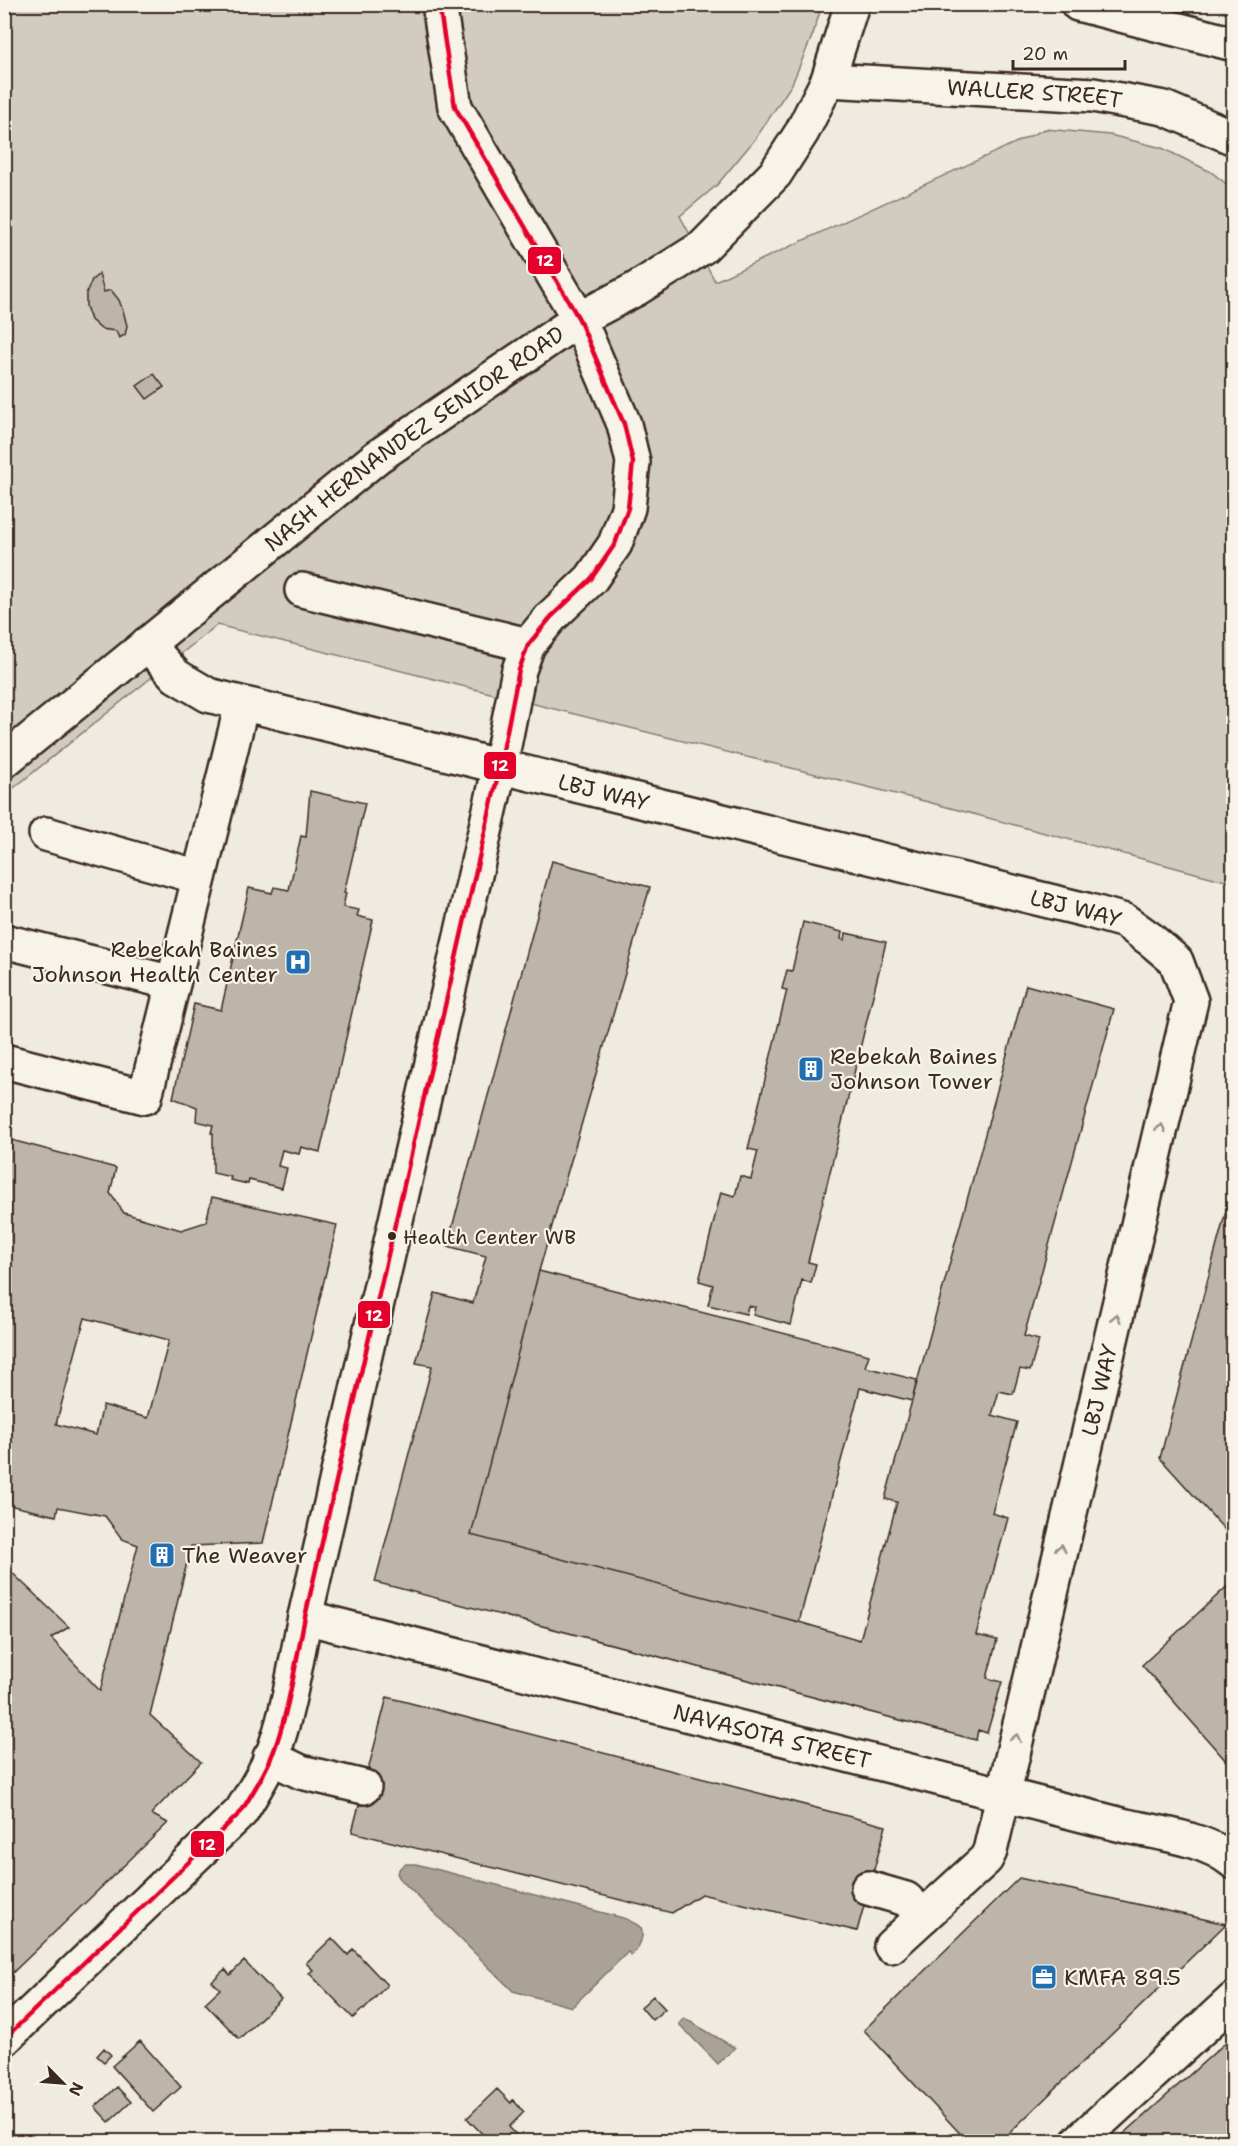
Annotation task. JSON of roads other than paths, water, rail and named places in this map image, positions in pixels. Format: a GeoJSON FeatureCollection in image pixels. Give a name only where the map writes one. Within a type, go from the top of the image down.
{"type":"FeatureCollection","features":[{"type":"Feature","properties":{"kind":"street"},"geometry":{"type":"LineString","coordinates":[[4,2039],[241,1812],[261,1780],[276,1747],[500,766],[519,670],[528,645],[551,618],[591,579],[615,544],[628,508],[633,462],[624,424],[579,319],[455,107],[439,4]]}},
{"type":"Feature","properties":{"kind":"street","name":"NASH HERNANDEZ SENIOR ROAD"},"geometry":{"type":"LineString","coordinates":[[4,761],[377,457],[579,319],[636,289],[703,247],[776,174],[802,132],[828,80],[852,4]]}},
{"type":"Feature","properties":{"kind":"street"},"geometry":{"type":"LineString","coordinates":[[1078,4],[1233,44]]}},
{"type":"Feature","properties":{"kind":"street","name":"WALLER STREET"},"geometry":{"type":"LineString","coordinates":[[828,80],[1093,95],[1164,108],[1233,138]]}},
{"type":"Feature","properties":{"kind":"street"},"geometry":{"type":"LineString","coordinates":[[302,590],[528,645]]}},
{"type":"Feature","properties":{"kind":"street","name":"LBJ WAY"},"geometry":{"type":"LineString","coordinates":[[147,644],[176,676],[208,695],[1086,910],[1125,921],[1176,961],[1191,1001],[990,1851],[986,1859],[891,1946]]}},
{"type":"Feature","properties":{"kind":"street"},"geometry":{"type":"LineString","coordinates":[[4,1061],[145,1097],[242,704]]}},
{"type":"Feature","properties":{"kind":"street"},"geometry":{"type":"LineString","coordinates":[[46,834],[199,877]]}},
{"type":"Feature","properties":{"kind":"street"},"geometry":{"type":"LineString","coordinates":[[4,941],[173,983]]}},
{"type":"Feature","properties":{"kind":"street","name":"NAVASOTA STREET"},"geometry":{"type":"LineString","coordinates":[[305,1617],[1002,1795],[1187,1839],[1233,1862]]}},
{"type":"Feature","properties":{"kind":"street"},"geometry":{"type":"LineString","coordinates":[[270,1757],[301,1772],[364,1787]]}},
{"type":"Feature","properties":{"kind":"street"},"geometry":{"type":"LineString","coordinates":[[868,1888],[906,1899],[924,1916]]}},
{"type":"Feature","properties":{"kind":"street"},"geometry":{"type":"LineString","coordinates":[[1078,2142],[1233,1999]]}},
{"type":"Feature","properties":{"kind":"place","name":"Rebekah Baines Johnson Health Center"},"geometry":{"type":"Point","coordinates":[298,962]}},
{"type":"Feature","properties":{"kind":"place","name":"Rebekah Baines Johnson Tower"},"geometry":{"type":"Point","coordinates":[811,1069]}},
{"type":"Feature","properties":{"kind":"place","name":"Health Center WB"},"geometry":{"type":"Point","coordinates":[392,1236]}},
{"type":"Feature","properties":{"kind":"place","name":"The Weaver"},"geometry":{"type":"Point","coordinates":[162,1555]}},
{"type":"Feature","properties":{"kind":"place","name":"KMFA 89.5"},"geometry":{"type":"Point","coordinates":[1044,1977]}}]}
